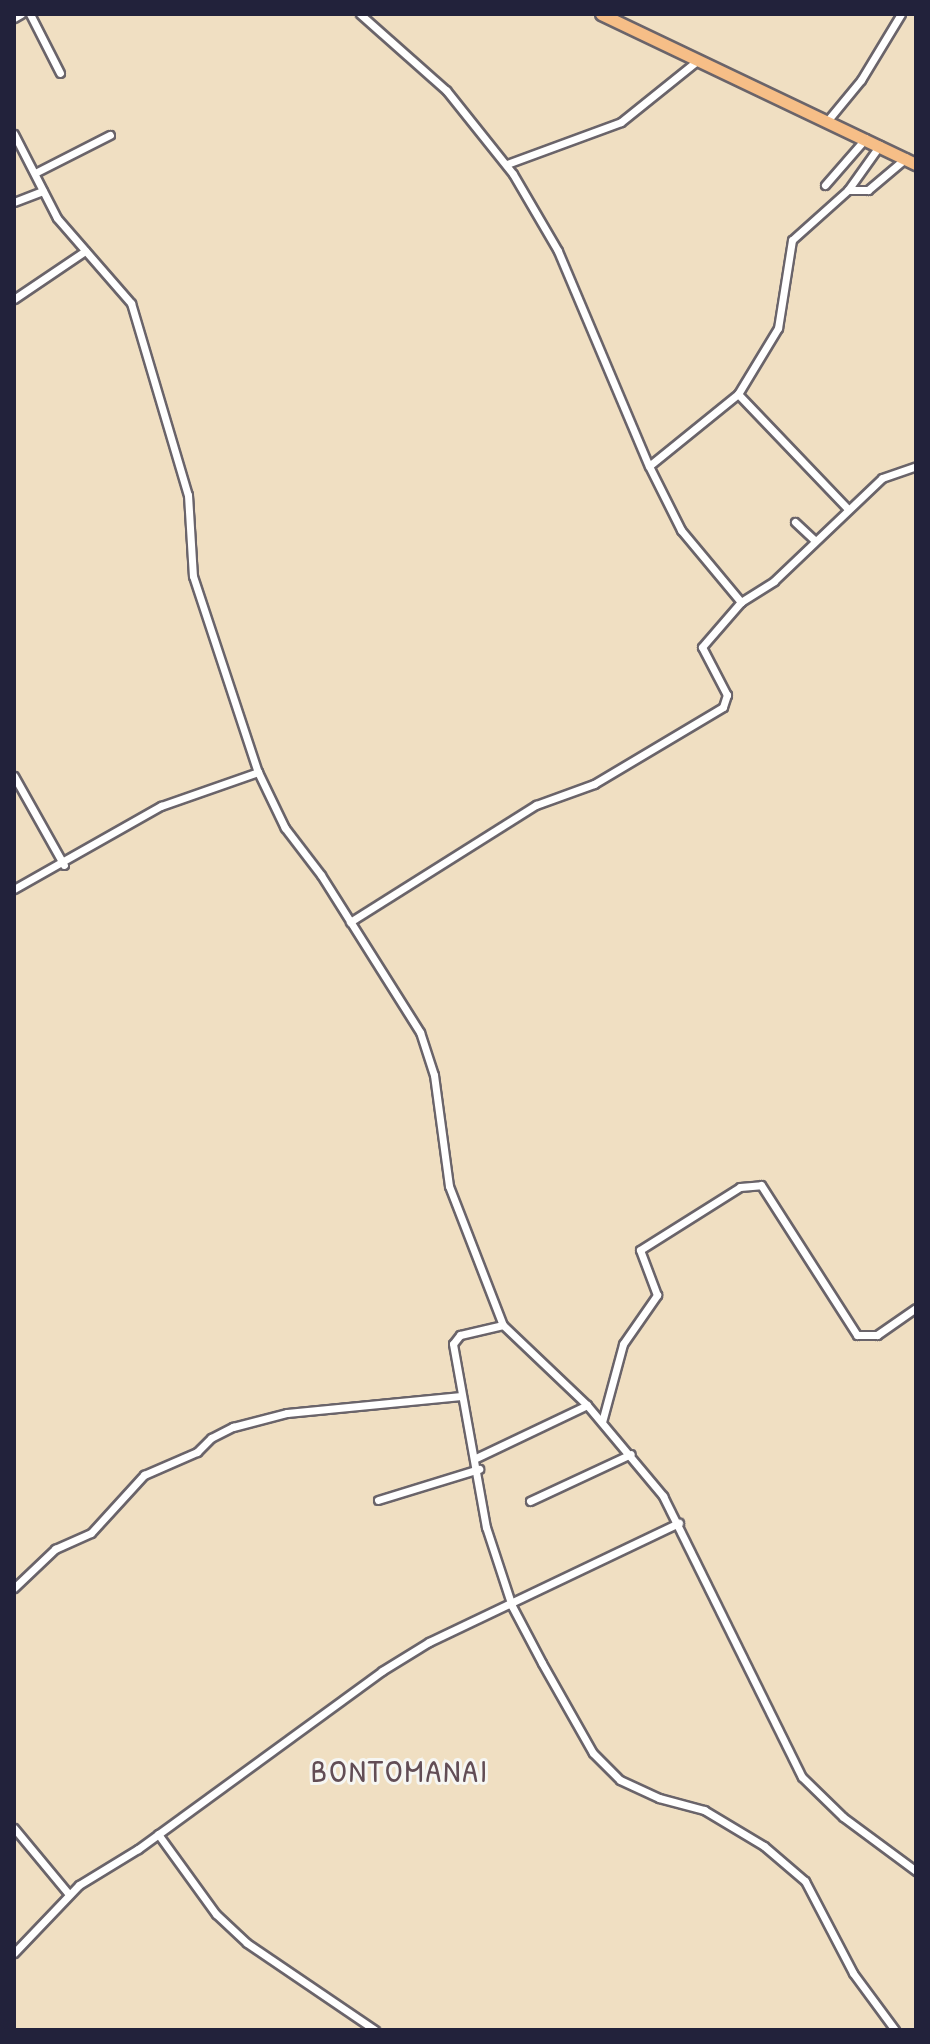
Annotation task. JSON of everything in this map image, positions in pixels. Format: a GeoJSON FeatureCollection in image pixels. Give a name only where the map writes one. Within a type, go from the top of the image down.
{"type":"FeatureCollection","features":[{"type":"Feature","properties":{"kind":"main road"},"geometry":{"type":"LineString","coordinates":[[601,14],[911,161]]}},
{"type":"Feature","properties":{"kind":"street"},"geometry":{"type":"LineString","coordinates":[[14,18],[21,14]]}},
{"type":"Feature","properties":{"kind":"street"},"geometry":{"type":"LineString","coordinates":[[30,14],[60,73]]}},
{"type":"Feature","properties":{"kind":"street"},"geometry":{"type":"LineString","coordinates":[[360,14],[446,90],[507,164],[562,258],[649,466],[681,530],[741,602]]}},
{"type":"Feature","properties":{"kind":"street"},"geometry":{"type":"LineString","coordinates":[[828,120],[861,80],[901,14]]}},
{"type":"Feature","properties":{"kind":"street"},"geometry":{"type":"LineString","coordinates":[[507,164],[621,122],[697,61]]}},
{"type":"Feature","properties":{"kind":"street"},"geometry":{"type":"LineString","coordinates":[[14,134],[43,191],[85,251],[115,278],[133,308],[188,495],[193,576],[258,772],[285,828],[350,922],[424,1043],[434,1075],[449,1186],[503,1325],[587,1405],[631,1454],[679,1523],[802,1777],[854,1826],[916,1871]]}},
{"type":"Feature","properties":{"kind":"street"},"geometry":{"type":"LineString","coordinates":[[35,173],[110,135]]}},
{"type":"Feature","properties":{"kind":"street"},"geometry":{"type":"LineString","coordinates":[[825,185],[866,138]]}},
{"type":"Feature","properties":{"kind":"street"},"geometry":{"type":"LineString","coordinates":[[649,466],[738,394],[779,324],[792,240],[848,190],[880,145]]}},
{"type":"Feature","properties":{"kind":"street"},"geometry":{"type":"LineString","coordinates":[[14,156],[25,153]]}},
{"type":"Feature","properties":{"kind":"street"},"geometry":{"type":"LineString","coordinates":[[848,190],[868,190],[911,161]]}},
{"type":"Feature","properties":{"kind":"street"},"geometry":{"type":"LineString","coordinates":[[14,202],[43,191]]}},
{"type":"Feature","properties":{"kind":"street"},"geometry":{"type":"LineString","coordinates":[[14,299],[85,251]]}},
{"type":"Feature","properties":{"kind":"street"},"geometry":{"type":"LineString","coordinates":[[738,394],[848,509]]}},
{"type":"Feature","properties":{"kind":"street"},"geometry":{"type":"LineString","coordinates":[[350,922],[536,805],[594,784],[723,707],[727,695],[702,647],[741,602],[774,581],[889,472],[916,466]]}},
{"type":"Feature","properties":{"kind":"street"},"geometry":{"type":"LineString","coordinates":[[795,522],[814,540]]}},
{"type":"Feature","properties":{"kind":"street"},"geometry":{"type":"LineString","coordinates":[[14,889],[64,865],[161,806],[258,772]]}},
{"type":"Feature","properties":{"kind":"street"},"geometry":{"type":"LineString","coordinates":[[14,776],[64,865]]}},
{"type":"Feature","properties":{"kind":"street"},"geometry":{"type":"LineString","coordinates":[[602,1422],[623,1344],[656,1298],[640,1250],[740,1187],[761,1185],[857,1335],[877,1335],[916,1308]]}},
{"type":"Feature","properties":{"kind":"street"},"geometry":{"type":"LineString","coordinates":[[503,1325],[454,1340],[461,1396],[479,1469],[486,1527],[512,1606],[597,1758],[639,1790],[704,1810],[764,1846],[805,1881],[853,1973],[895,2030]]}},
{"type":"Feature","properties":{"kind":"street"},"geometry":{"type":"LineString","coordinates":[[14,1588],[55,1549],[91,1533],[144,1475],[197,1452],[209,1439],[233,1427],[281,1414],[461,1396]]}},
{"type":"Feature","properties":{"kind":"street"},"geometry":{"type":"LineString","coordinates":[[476,1458],[587,1405]]}},
{"type":"Feature","properties":{"kind":"street"},"geometry":{"type":"LineString","coordinates":[[530,1501],[631,1454]]}},
{"type":"Feature","properties":{"kind":"street"},"geometry":{"type":"LineString","coordinates":[[378,1500],[479,1469]]}},
{"type":"Feature","properties":{"kind":"street"},"geometry":{"type":"LineString","coordinates":[[14,1953],[68,1893],[158,1834],[382,1671],[441,1636],[512,1606],[679,1523]]}},
{"type":"Feature","properties":{"kind":"street"},"geometry":{"type":"LineString","coordinates":[[14,1828],[68,1893]]}},
{"type":"Feature","properties":{"kind":"street"},"geometry":{"type":"LineString","coordinates":[[158,1834],[216,1914],[247,1943],[375,2030]]}},
{"type":"Feature","properties":{"kind":"district","name":"BONTOMANAI"},"geometry":{"type":"Point","coordinates":[400,1771]}}]}
